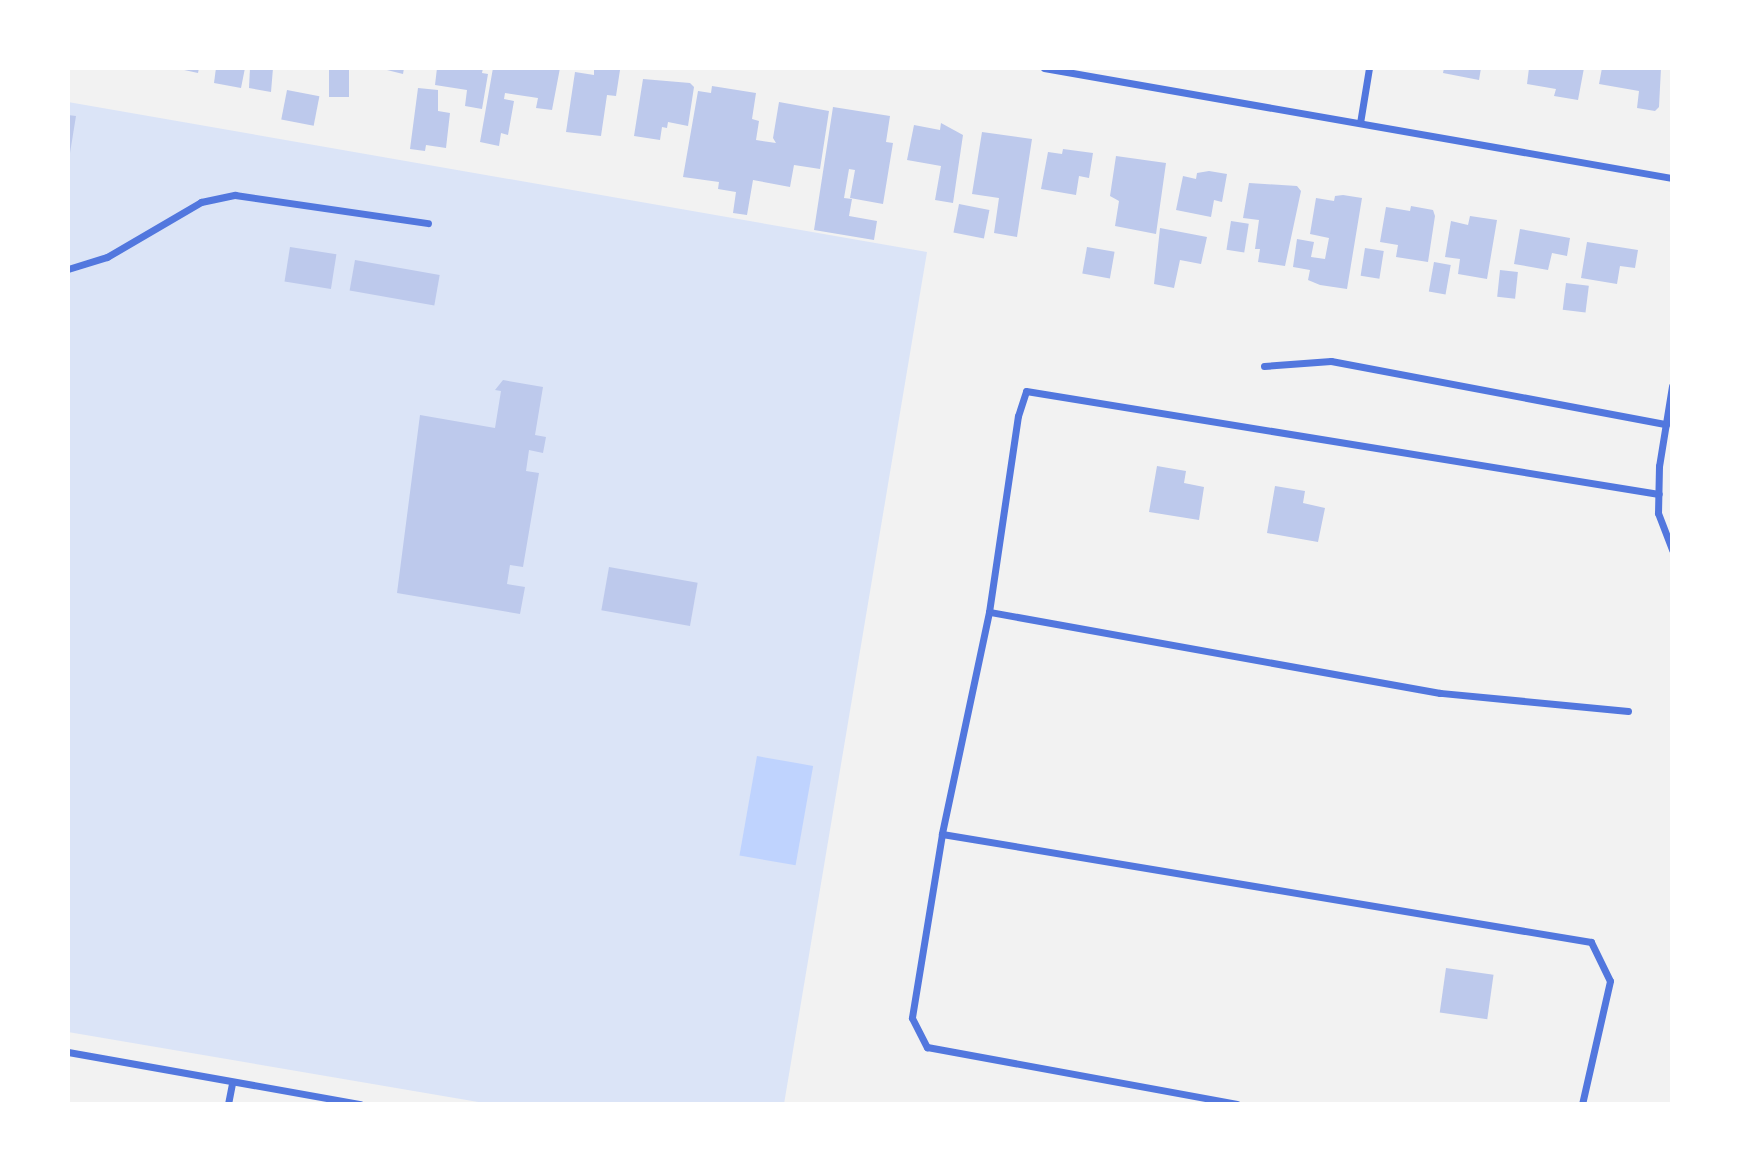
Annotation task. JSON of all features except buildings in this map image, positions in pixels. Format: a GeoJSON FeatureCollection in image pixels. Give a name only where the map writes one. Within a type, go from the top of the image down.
{"type":"FeatureCollection","features":[{"type":"Feature","properties":{"kind":"street"},"geometry":{"type":"LineString","coordinates":[[1044,68],[1672,178]]}},
{"type":"Feature","properties":{"kind":"street"},"geometry":{"type":"LineString","coordinates":[[1360,123],[1369,68]]}},
{"type":"Feature","properties":{"kind":"street"},"geometry":{"type":"LineString","coordinates":[[68,269],[107,257],[201,202],[235,195],[428,223]]}},
{"type":"Feature","properties":{"kind":"street"},"geometry":{"type":"LineString","coordinates":[[1264,366],[1331,361],[1665,424]]}},
{"type":"Feature","properties":{"kind":"street"},"geometry":{"type":"LineString","coordinates":[[1669,546],[1658,513],[1665,424],[1672,386]]}},
{"type":"Feature","properties":{"kind":"street"},"geometry":{"type":"LineString","coordinates":[[1237,1104],[927,1047],[912,1018],[942,834],[989,612],[1026,391],[1659,494]]}},
{"type":"Feature","properties":{"kind":"street"},"geometry":{"type":"LineString","coordinates":[[989,612],[1440,693],[1628,711]]}},
{"type":"Feature","properties":{"kind":"street"},"geometry":{"type":"LineString","coordinates":[[942,834],[1591,942],[1610,981],[1582,1104]]}},
{"type":"Feature","properties":{"kind":"street"},"geometry":{"type":"LineString","coordinates":[[68,1052],[360,1104]]}},
{"type":"Feature","properties":{"kind":"street"},"geometry":{"type":"LineString","coordinates":[[228,1104],[232,1083]]}},
{"type":"Feature","properties":{"kind":"shaded area"},"geometry":{"type":"Polygon","coordinates":[[[68,102],[927,252],[784,1104],[490,1104],[68,1032],[68,102]]]}},
{"type":"Feature","properties":{"kind":"water"},"geometry":{"type":"Polygon","coordinates":[[[757,756],[813,766],[796,865],[739,855],[757,756]]]}}]}
